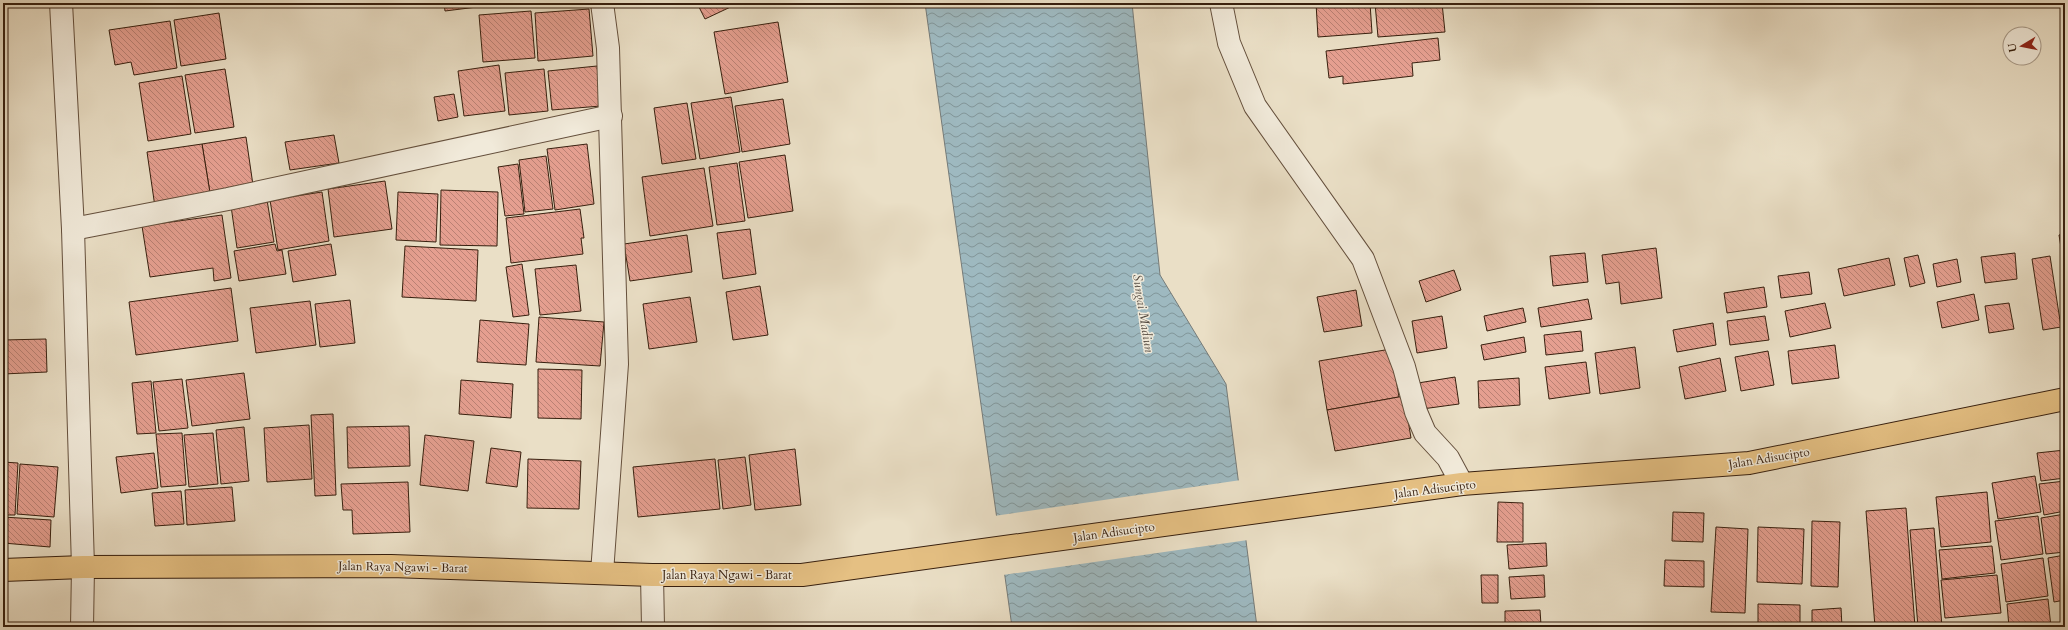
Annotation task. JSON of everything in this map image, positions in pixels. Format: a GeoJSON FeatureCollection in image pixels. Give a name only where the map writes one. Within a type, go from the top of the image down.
{"type":"FeatureCollection","features":[{"type":"Feature","properties":{"kind":"main road","name":"Jalan Adisucipto"},"geometry":{"type":"LineString","coordinates":[[802,575],[1462,484],[1749,463],[2065,399]]}},
{"type":"Feature","properties":{"kind":"main road","name":"Jalan Raya Ngawi - Barat"},"geometry":{"type":"LineString","coordinates":[[3,570],[83,567],[390,566],[652,575],[802,575]]}},
{"type":"Feature","properties":{"kind":"street"},"geometry":{"type":"LineString","coordinates":[[61,3],[74,229],[83,567],[82,627]]}},
{"type":"Feature","properties":{"kind":"street"},"geometry":{"type":"LineString","coordinates":[[602,3],[608,48],[617,364],[602,573]]}},
{"type":"Feature","properties":{"kind":"street"},"geometry":{"type":"LineString","coordinates":[[1221,3],[1229,43],[1255,106],[1363,259],[1404,367],[1416,412],[1425,433],[1448,458],[1462,484]]}},
{"type":"Feature","properties":{"kind":"street"},"geometry":{"type":"LineString","coordinates":[[74,229],[228,199],[610,116]]}},
{"type":"Feature","properties":{"kind":"street"},"geometry":{"type":"LineString","coordinates":[[652,575],[653,627]]}},
{"type":"Feature","properties":{"kind":"water","name":"Sungai Madiun"},"geometry":{"type":"Polygon","coordinates":[[[925,3],[1132,3],[1160,275],[1226,384],[1257,627],[1012,627],[925,3]]]}},
{"type":"Feature","properties":{"kind":"pier"},"geometry":{"type":"Polygon","coordinates":[[[1241,480],[1248,540],[1003,575],[994,516],[1241,480]]]}},
{"type":"Feature","properties":{"kind":"building"},"geometry":{"type":"Polygon","coordinates":[[[444,3],[509,3],[445,11],[444,3]]]}},
{"type":"Feature","properties":{"kind":"building"},"geometry":{"type":"Polygon","coordinates":[[[697,3],[739,3],[705,19],[697,3]]]}},
{"type":"Feature","properties":{"kind":"building"},"geometry":{"type":"Polygon","coordinates":[[[1316,3],[1370,3],[1372,33],[1318,37],[1316,3]]]}},
{"type":"Feature","properties":{"kind":"building"},"geometry":{"type":"Polygon","coordinates":[[[1375,3],[1442,3],[1445,32],[1378,37],[1375,3]]]}},
{"type":"Feature","properties":{"kind":"building"},"geometry":{"type":"Polygon","coordinates":[[[589,9],[593,56],[538,61],[535,13],[589,9]]]}},
{"type":"Feature","properties":{"kind":"building"},"geometry":{"type":"Polygon","coordinates":[[[531,11],[535,58],[483,62],[479,15],[531,11]]]}},
{"type":"Feature","properties":{"kind":"building"},"geometry":{"type":"Polygon","coordinates":[[[219,13],[226,59],[181,66],[174,20],[219,13]]]}},
{"type":"Feature","properties":{"kind":"building"},"geometry":{"type":"Polygon","coordinates":[[[170,21],[177,68],[134,75],[131,62],[115,65],[109,30],[170,21]]]}},
{"type":"Feature","properties":{"kind":"building"},"geometry":{"type":"Polygon","coordinates":[[[778,22],[788,82],[725,94],[714,32],[778,22]]]}},
{"type":"Feature","properties":{"kind":"building"},"geometry":{"type":"Polygon","coordinates":[[[1438,38],[1440,60],[1412,63],[1413,76],[1343,84],[1343,76],[1329,78],[1326,51],[1438,38]]]}},
{"type":"Feature","properties":{"kind":"building"},"geometry":{"type":"Polygon","coordinates":[[[499,65],[505,111],[464,116],[458,71],[499,65]]]}},
{"type":"Feature","properties":{"kind":"building"},"geometry":{"type":"Polygon","coordinates":[[[597,66],[601,106],[552,110],[548,71],[597,66]]]}},
{"type":"Feature","properties":{"kind":"building"},"geometry":{"type":"Polygon","coordinates":[[[225,69],[234,127],[195,133],[185,75],[225,69]]]}},
{"type":"Feature","properties":{"kind":"building"},"geometry":{"type":"Polygon","coordinates":[[[544,69],[548,111],[509,115],[505,73],[544,69]]]}},
{"type":"Feature","properties":{"kind":"building"},"geometry":{"type":"Polygon","coordinates":[[[182,76],[191,134],[148,141],[139,83],[182,76]]]}},
{"type":"Feature","properties":{"kind":"building"},"geometry":{"type":"Polygon","coordinates":[[[454,94],[458,117],[438,121],[434,97],[454,94]]]}},
{"type":"Feature","properties":{"kind":"building"},"geometry":{"type":"Polygon","coordinates":[[[731,97],[740,152],[700,159],[691,103],[731,97]]]}},
{"type":"Feature","properties":{"kind":"building"},"geometry":{"type":"Polygon","coordinates":[[[783,99],[790,144],[742,152],[735,106],[783,99]]]}},
{"type":"Feature","properties":{"kind":"building"},"geometry":{"type":"Polygon","coordinates":[[[687,103],[696,159],[662,164],[654,108],[687,103]]]}},
{"type":"Feature","properties":{"kind":"building"},"geometry":{"type":"Polygon","coordinates":[[[334,135],[339,163],[290,170],[285,142],[334,135]]]}},
{"type":"Feature","properties":{"kind":"building"},"geometry":{"type":"Polygon","coordinates":[[[246,137],[254,192],[211,199],[202,144],[246,137]]]}},
{"type":"Feature","properties":{"kind":"building"},"geometry":{"type":"Polygon","coordinates":[[[202,144],[211,199],[155,207],[147,152],[202,144]]]}},
{"type":"Feature","properties":{"kind":"building"},"geometry":{"type":"Polygon","coordinates":[[[587,144],[594,204],[555,210],[547,149],[587,144]]]}},
{"type":"Feature","properties":{"kind":"building"},"geometry":{"type":"Polygon","coordinates":[[[785,155],[793,211],[748,218],[739,162],[785,155]]]}},
{"type":"Feature","properties":{"kind":"building"},"geometry":{"type":"Polygon","coordinates":[[[546,156],[553,209],[525,212],[519,160],[546,156]]]}},
{"type":"Feature","properties":{"kind":"building"},"geometry":{"type":"Polygon","coordinates":[[[737,163],[745,221],[717,225],[709,167],[737,163]]]}},
{"type":"Feature","properties":{"kind":"building"},"geometry":{"type":"Polygon","coordinates":[[[518,164],[524,214],[505,216],[498,167],[518,164]]]}},
{"type":"Feature","properties":{"kind":"building"},"geometry":{"type":"Polygon","coordinates":[[[704,168],[713,226],[650,236],[642,177],[704,168]]]}},
{"type":"Feature","properties":{"kind":"building"},"geometry":{"type":"Polygon","coordinates":[[[385,181],[392,229],[334,237],[328,189],[385,181]]]}},
{"type":"Feature","properties":{"kind":"building"},"geometry":{"type":"Polygon","coordinates":[[[441,190],[498,192],[497,246],[440,245],[441,190]]]}},
{"type":"Feature","properties":{"kind":"building"},"geometry":{"type":"Polygon","coordinates":[[[322,192],[329,241],[278,250],[270,200],[322,192]]]}},
{"type":"Feature","properties":{"kind":"building"},"geometry":{"type":"Polygon","coordinates":[[[398,192],[438,194],[436,242],[396,240],[398,192]]]}},
{"type":"Feature","properties":{"kind":"building"},"geometry":{"type":"Polygon","coordinates":[[[267,200],[274,242],[237,248],[231,206],[267,200]]]}},
{"type":"Feature","properties":{"kind":"building"},"geometry":{"type":"Polygon","coordinates":[[[580,209],[584,238],[581,238],[583,254],[511,263],[506,218],[580,209]]]}},
{"type":"Feature","properties":{"kind":"building"},"geometry":{"type":"Polygon","coordinates":[[[3,214],[7,214],[6,264],[3,264],[3,214]]]}},
{"type":"Feature","properties":{"kind":"building"},"geometry":{"type":"Polygon","coordinates":[[[222,215],[231,278],[214,281],[213,268],[150,277],[142,226],[222,215]]]}},
{"type":"Feature","properties":{"kind":"building"},"geometry":{"type":"Polygon","coordinates":[[[750,229],[756,274],[723,279],[717,233],[750,229]]]}},
{"type":"Feature","properties":{"kind":"building"},"geometry":{"type":"Polygon","coordinates":[[[2065,233],[2065,266],[2064,266],[2059,235],[2065,233]]]}},
{"type":"Feature","properties":{"kind":"building"},"geometry":{"type":"Polygon","coordinates":[[[687,235],[692,272],[630,281],[624,244],[687,235]]]}},
{"type":"Feature","properties":{"kind":"building"},"geometry":{"type":"Polygon","coordinates":[[[275,244],[277,251],[282,250],[286,274],[239,281],[234,251],[275,244]]]}},
{"type":"Feature","properties":{"kind":"building"},"geometry":{"type":"Polygon","coordinates":[[[331,244],[336,275],[293,282],[288,251],[331,244]]]}},
{"type":"Feature","properties":{"kind":"building"},"geometry":{"type":"Polygon","coordinates":[[[405,246],[478,250],[476,301],[402,297],[405,246]]]}},
{"type":"Feature","properties":{"kind":"building"},"geometry":{"type":"Polygon","coordinates":[[[1656,248],[1662,298],[1621,304],[1619,282],[1606,284],[1602,255],[1656,248]]]}},
{"type":"Feature","properties":{"kind":"building"},"geometry":{"type":"Polygon","coordinates":[[[1585,253],[1588,282],[1553,286],[1550,256],[1585,253]]]}},
{"type":"Feature","properties":{"kind":"building"},"geometry":{"type":"Polygon","coordinates":[[[2015,253],[2017,279],[1985,283],[1981,257],[2015,253]]]}},
{"type":"Feature","properties":{"kind":"building"},"geometry":{"type":"Polygon","coordinates":[[[1918,255],[1925,283],[1910,287],[1904,258],[1918,255]]]}},
{"type":"Feature","properties":{"kind":"building"},"geometry":{"type":"Polygon","coordinates":[[[2050,256],[2061,327],[2043,330],[2032,259],[2050,256]]]}},
{"type":"Feature","properties":{"kind":"building"},"geometry":{"type":"Polygon","coordinates":[[[1889,258],[1895,285],[1844,296],[1838,269],[1889,258]]]}},
{"type":"Feature","properties":{"kind":"building"},"geometry":{"type":"Polygon","coordinates":[[[1957,259],[1961,282],[1937,287],[1933,264],[1957,259]]]}},
{"type":"Feature","properties":{"kind":"building"},"geometry":{"type":"Polygon","coordinates":[[[522,264],[529,315],[513,317],[506,267],[522,264]]]}},
{"type":"Feature","properties":{"kind":"building"},"geometry":{"type":"Polygon","coordinates":[[[576,265],[581,311],[540,315],[535,269],[576,265]]]}},
{"type":"Feature","properties":{"kind":"building"},"geometry":{"type":"Polygon","coordinates":[[[1454,270],[1461,290],[1426,302],[1419,281],[1454,270]]]}},
{"type":"Feature","properties":{"kind":"building"},"geometry":{"type":"Polygon","coordinates":[[[1809,272],[1812,294],[1781,298],[1778,276],[1809,272]]]}},
{"type":"Feature","properties":{"kind":"building"},"geometry":{"type":"Polygon","coordinates":[[[760,286],[768,335],[733,340],[726,292],[760,286]]]}},
{"type":"Feature","properties":{"kind":"building"},"geometry":{"type":"Polygon","coordinates":[[[1764,287],[1767,307],[1727,313],[1724,293],[1764,287]]]}},
{"type":"Feature","properties":{"kind":"building"},"geometry":{"type":"Polygon","coordinates":[[[231,288],[238,341],[136,355],[129,302],[231,288]]]}},
{"type":"Feature","properties":{"kind":"building"},"geometry":{"type":"Polygon","coordinates":[[[1356,290],[1362,326],[1324,332],[1317,297],[1356,290]]]}},
{"type":"Feature","properties":{"kind":"building"},"geometry":{"type":"Polygon","coordinates":[[[1974,294],[1979,320],[1942,328],[1937,302],[1974,294]]]}},
{"type":"Feature","properties":{"kind":"building"},"geometry":{"type":"Polygon","coordinates":[[[690,297],[697,342],[649,349],[643,304],[690,297]]]}},
{"type":"Feature","properties":{"kind":"building"},"geometry":{"type":"Polygon","coordinates":[[[1588,299],[1592,319],[1541,327],[1538,308],[1588,299]]]}},
{"type":"Feature","properties":{"kind":"building"},"geometry":{"type":"Polygon","coordinates":[[[350,300],[355,343],[320,347],[315,304],[350,300]]]}},
{"type":"Feature","properties":{"kind":"building"},"geometry":{"type":"Polygon","coordinates":[[[310,301],[316,345],[256,353],[250,308],[310,301]]]}},
{"type":"Feature","properties":{"kind":"building"},"geometry":{"type":"Polygon","coordinates":[[[1825,303],[1831,328],[1790,337],[1785,311],[1825,303]]]}},
{"type":"Feature","properties":{"kind":"building"},"geometry":{"type":"Polygon","coordinates":[[[2009,303],[2014,329],[1989,333],[1985,306],[2009,303]]]}},
{"type":"Feature","properties":{"kind":"building"},"geometry":{"type":"Polygon","coordinates":[[[1523,308],[1526,322],[1487,331],[1484,316],[1523,308]]]}},
{"type":"Feature","properties":{"kind":"building"},"geometry":{"type":"Polygon","coordinates":[[[1442,316],[1447,348],[1417,353],[1412,321],[1442,316]]]}},
{"type":"Feature","properties":{"kind":"building"},"geometry":{"type":"Polygon","coordinates":[[[1765,316],[1769,340],[1730,345],[1727,321],[1765,316]]]}},
{"type":"Feature","properties":{"kind":"building"},"geometry":{"type":"Polygon","coordinates":[[[539,317],[604,322],[600,366],[536,362],[539,317]]]}},
{"type":"Feature","properties":{"kind":"building"},"geometry":{"type":"Polygon","coordinates":[[[480,320],[529,324],[526,365],[477,362],[480,320]]]}},
{"type":"Feature","properties":{"kind":"building"},"geometry":{"type":"Polygon","coordinates":[[[1713,323],[1716,345],[1677,352],[1673,330],[1713,323]]]}},
{"type":"Feature","properties":{"kind":"building"},"geometry":{"type":"Polygon","coordinates":[[[1581,331],[1583,351],[1546,355],[1544,335],[1581,331]]]}},
{"type":"Feature","properties":{"kind":"building"},"geometry":{"type":"Polygon","coordinates":[[[1524,337],[1526,352],[1484,360],[1481,345],[1524,337]]]}},
{"type":"Feature","properties":{"kind":"building"},"geometry":{"type":"Polygon","coordinates":[[[46,339],[47,372],[3,374],[3,340],[46,339]]]}},
{"type":"Feature","properties":{"kind":"building"},"geometry":{"type":"Polygon","coordinates":[[[1835,345],[1839,378],[1792,384],[1788,351],[1835,345]]]}},
{"type":"Feature","properties":{"kind":"building"},"geometry":{"type":"Polygon","coordinates":[[[1635,347],[1640,388],[1600,394],[1595,353],[1635,347]]]}},
{"type":"Feature","properties":{"kind":"building"},"geometry":{"type":"Polygon","coordinates":[[[1391,349],[1399,397],[1327,410],[1319,361],[1391,349]]]}},
{"type":"Feature","properties":{"kind":"building"},"geometry":{"type":"Polygon","coordinates":[[[1768,351],[1774,385],[1741,391],[1735,357],[1768,351]]]}},
{"type":"Feature","properties":{"kind":"building"},"geometry":{"type":"Polygon","coordinates":[[[1720,358],[1726,391],[1685,399],[1679,367],[1720,358]]]}},
{"type":"Feature","properties":{"kind":"building"},"geometry":{"type":"Polygon","coordinates":[[[1586,362],[1590,393],[1549,399],[1545,367],[1586,362]]]}},
{"type":"Feature","properties":{"kind":"building"},"geometry":{"type":"Polygon","coordinates":[[[538,369],[582,370],[581,419],[538,418],[538,369]]]}},
{"type":"Feature","properties":{"kind":"building"},"geometry":{"type":"Polygon","coordinates":[[[244,373],[250,419],[192,426],[186,380],[244,373]]]}},
{"type":"Feature","properties":{"kind":"building"},"geometry":{"type":"Polygon","coordinates":[[[1455,377],[1459,404],[1422,409],[1418,383],[1455,377]]]}},
{"type":"Feature","properties":{"kind":"building"},"geometry":{"type":"Polygon","coordinates":[[[1519,378],[1520,405],[1479,408],[1478,381],[1519,378]]]}},
{"type":"Feature","properties":{"kind":"building"},"geometry":{"type":"Polygon","coordinates":[[[182,379],[188,428],[159,431],[153,382],[182,379]]]}},
{"type":"Feature","properties":{"kind":"building"},"geometry":{"type":"Polygon","coordinates":[[[461,380],[513,384],[511,418],[459,414],[461,380]]]}},
{"type":"Feature","properties":{"kind":"building"},"geometry":{"type":"Polygon","coordinates":[[[151,381],[156,433],[137,434],[132,383],[151,381]]]}},
{"type":"Feature","properties":{"kind":"building"},"geometry":{"type":"Polygon","coordinates":[[[1404,396],[1411,438],[1335,451],[1327,410],[1404,396]]]}},
{"type":"Feature","properties":{"kind":"building"},"geometry":{"type":"Polygon","coordinates":[[[333,414],[336,495],[315,496],[311,415],[333,414]]]}},
{"type":"Feature","properties":{"kind":"building"},"geometry":{"type":"Polygon","coordinates":[[[309,425],[312,479],[267,482],[264,428],[309,425]]]}},
{"type":"Feature","properties":{"kind":"building"},"geometry":{"type":"Polygon","coordinates":[[[409,426],[410,466],[348,468],[347,427],[409,426]]]}},
{"type":"Feature","properties":{"kind":"building"},"geometry":{"type":"Polygon","coordinates":[[[244,427],[249,481],[221,484],[216,430],[244,427]]]}},
{"type":"Feature","properties":{"kind":"building"},"geometry":{"type":"Polygon","coordinates":[[[182,433],[186,485],[161,487],[156,434],[182,433]]]}},
{"type":"Feature","properties":{"kind":"building"},"geometry":{"type":"Polygon","coordinates":[[[213,433],[218,484],[189,487],[184,435],[213,433]]]}},
{"type":"Feature","properties":{"kind":"building"},"geometry":{"type":"Polygon","coordinates":[[[425,435],[474,441],[468,491],[420,485],[425,435]]]}},
{"type":"Feature","properties":{"kind":"building"},"geometry":{"type":"Polygon","coordinates":[[[491,448],[521,452],[517,487],[486,483],[491,448]]]}},
{"type":"Feature","properties":{"kind":"building"},"geometry":{"type":"Polygon","coordinates":[[[795,449],[801,505],[755,510],[749,455],[795,449]]]}},
{"type":"Feature","properties":{"kind":"building"},"geometry":{"type":"Polygon","coordinates":[[[2065,450],[2065,478],[2041,481],[2037,453],[2065,450]]]}},
{"type":"Feature","properties":{"kind":"building"},"geometry":{"type":"Polygon","coordinates":[[[154,453],[158,488],[121,493],[116,457],[154,453]]]}},
{"type":"Feature","properties":{"kind":"building"},"geometry":{"type":"Polygon","coordinates":[[[745,457],[751,505],[723,509],[718,460],[745,457]]]}},
{"type":"Feature","properties":{"kind":"building"},"geometry":{"type":"Polygon","coordinates":[[[528,459],[581,461],[579,509],[527,508],[528,459]]]}},
{"type":"Feature","properties":{"kind":"building"},"geometry":{"type":"Polygon","coordinates":[[[715,459],[720,509],[638,517],[633,467],[715,459]]]}},
{"type":"Feature","properties":{"kind":"building"},"geometry":{"type":"Polygon","coordinates":[[[3,462],[18,463],[15,515],[3,515],[3,462]]]}},
{"type":"Feature","properties":{"kind":"building"},"geometry":{"type":"Polygon","coordinates":[[[20,464],[58,467],[54,517],[17,514],[20,464]]]}},
{"type":"Feature","properties":{"kind":"building"},"geometry":{"type":"Polygon","coordinates":[[[2035,476],[2041,512],[1998,519],[1992,483],[2035,476]]]}},
{"type":"Feature","properties":{"kind":"building"},"geometry":{"type":"Polygon","coordinates":[[[2065,481],[2065,511],[2044,515],[2039,484],[2065,481]]]}},
{"type":"Feature","properties":{"kind":"building"},"geometry":{"type":"Polygon","coordinates":[[[408,482],[410,532],[353,534],[352,510],[343,510],[341,484],[408,482]]]}},
{"type":"Feature","properties":{"kind":"building"},"geometry":{"type":"Polygon","coordinates":[[[232,487],[235,521],[187,525],[185,490],[232,487]]]}},
{"type":"Feature","properties":{"kind":"building"},"geometry":{"type":"Polygon","coordinates":[[[181,491],[184,524],[155,526],[152,493],[181,491]]]}},
{"type":"Feature","properties":{"kind":"building"},"geometry":{"type":"Polygon","coordinates":[[[1987,492],[1991,542],[1941,547],[1936,497],[1987,492]]]}},
{"type":"Feature","properties":{"kind":"building"},"geometry":{"type":"Polygon","coordinates":[[[1498,502],[1523,503],[1523,542],[1497,542],[1498,502]]]}},
{"type":"Feature","properties":{"kind":"building"},"geometry":{"type":"Polygon","coordinates":[[[1906,508],[1915,627],[1875,627],[1866,511],[1906,508]]]}},
{"type":"Feature","properties":{"kind":"building"},"geometry":{"type":"Polygon","coordinates":[[[1673,512],[1704,513],[1703,542],[1672,541],[1673,512]]]}},
{"type":"Feature","properties":{"kind":"building"},"geometry":{"type":"Polygon","coordinates":[[[2065,514],[2065,552],[2046,554],[2041,518],[2065,514]]]}},
{"type":"Feature","properties":{"kind":"building"},"geometry":{"type":"Polygon","coordinates":[[[2038,516],[2043,554],[2001,560],[1995,521],[2038,516]]]}},
{"type":"Feature","properties":{"kind":"building"},"geometry":{"type":"Polygon","coordinates":[[[3,517],[51,520],[50,547],[3,543],[3,517]]]}},
{"type":"Feature","properties":{"kind":"building"},"geometry":{"type":"Polygon","coordinates":[[[1812,521],[1840,522],[1838,587],[1811,586],[1812,521]]]}},
{"type":"Feature","properties":{"kind":"building"},"geometry":{"type":"Polygon","coordinates":[[[1716,527],[1748,529],[1745,613],[1711,612],[1716,527]]]}},
{"type":"Feature","properties":{"kind":"building"},"geometry":{"type":"Polygon","coordinates":[[[1758,527],[1804,529],[1802,584],[1757,582],[1758,527]]]}},
{"type":"Feature","properties":{"kind":"building"},"geometry":{"type":"Polygon","coordinates":[[[1934,528],[1942,627],[1918,627],[1910,530],[1934,528]]]}},
{"type":"Feature","properties":{"kind":"building"},"geometry":{"type":"Polygon","coordinates":[[[1546,543],[1547,566],[1509,569],[1507,545],[1546,543]]]}},
{"type":"Feature","properties":{"kind":"building"},"geometry":{"type":"Polygon","coordinates":[[[1992,546],[1995,573],[1942,579],[1939,550],[1992,546]]]}},
{"type":"Feature","properties":{"kind":"building"},"geometry":{"type":"Polygon","coordinates":[[[2065,555],[2065,600],[2054,602],[2048,558],[2065,555]]]}},
{"type":"Feature","properties":{"kind":"building"},"geometry":{"type":"Polygon","coordinates":[[[2043,558],[2048,596],[2006,602],[2001,564],[2043,558]]]}},
{"type":"Feature","properties":{"kind":"building"},"geometry":{"type":"Polygon","coordinates":[[[1665,560],[1704,561],[1704,587],[1664,586],[1665,560]]]}},
{"type":"Feature","properties":{"kind":"building"},"geometry":{"type":"Polygon","coordinates":[[[1481,575],[1498,575],[1498,603],[1482,603],[1481,575]]]}},
{"type":"Feature","properties":{"kind":"building"},"geometry":{"type":"Polygon","coordinates":[[[1544,575],[1545,597],[1511,599],[1509,577],[1544,575]]]}},
{"type":"Feature","properties":{"kind":"building"},"geometry":{"type":"Polygon","coordinates":[[[1997,575],[2001,613],[1945,618],[1941,580],[1997,575]]]}},
{"type":"Feature","properties":{"kind":"building"},"geometry":{"type":"Polygon","coordinates":[[[2048,599],[2051,627],[2009,627],[2007,604],[2048,599]]]}},
{"type":"Feature","properties":{"kind":"building"},"geometry":{"type":"Polygon","coordinates":[[[1758,604],[1800,605],[1800,627],[1758,627],[1758,604]]]}},
{"type":"Feature","properties":{"kind":"building"},"geometry":{"type":"Polygon","coordinates":[[[1841,608],[1842,627],[1812,627],[1812,610],[1841,608]]]}},
{"type":"Feature","properties":{"kind":"building"},"geometry":{"type":"Polygon","coordinates":[[[1540,610],[1541,625],[1505,627],[1505,611],[1540,610]]]}}]}
